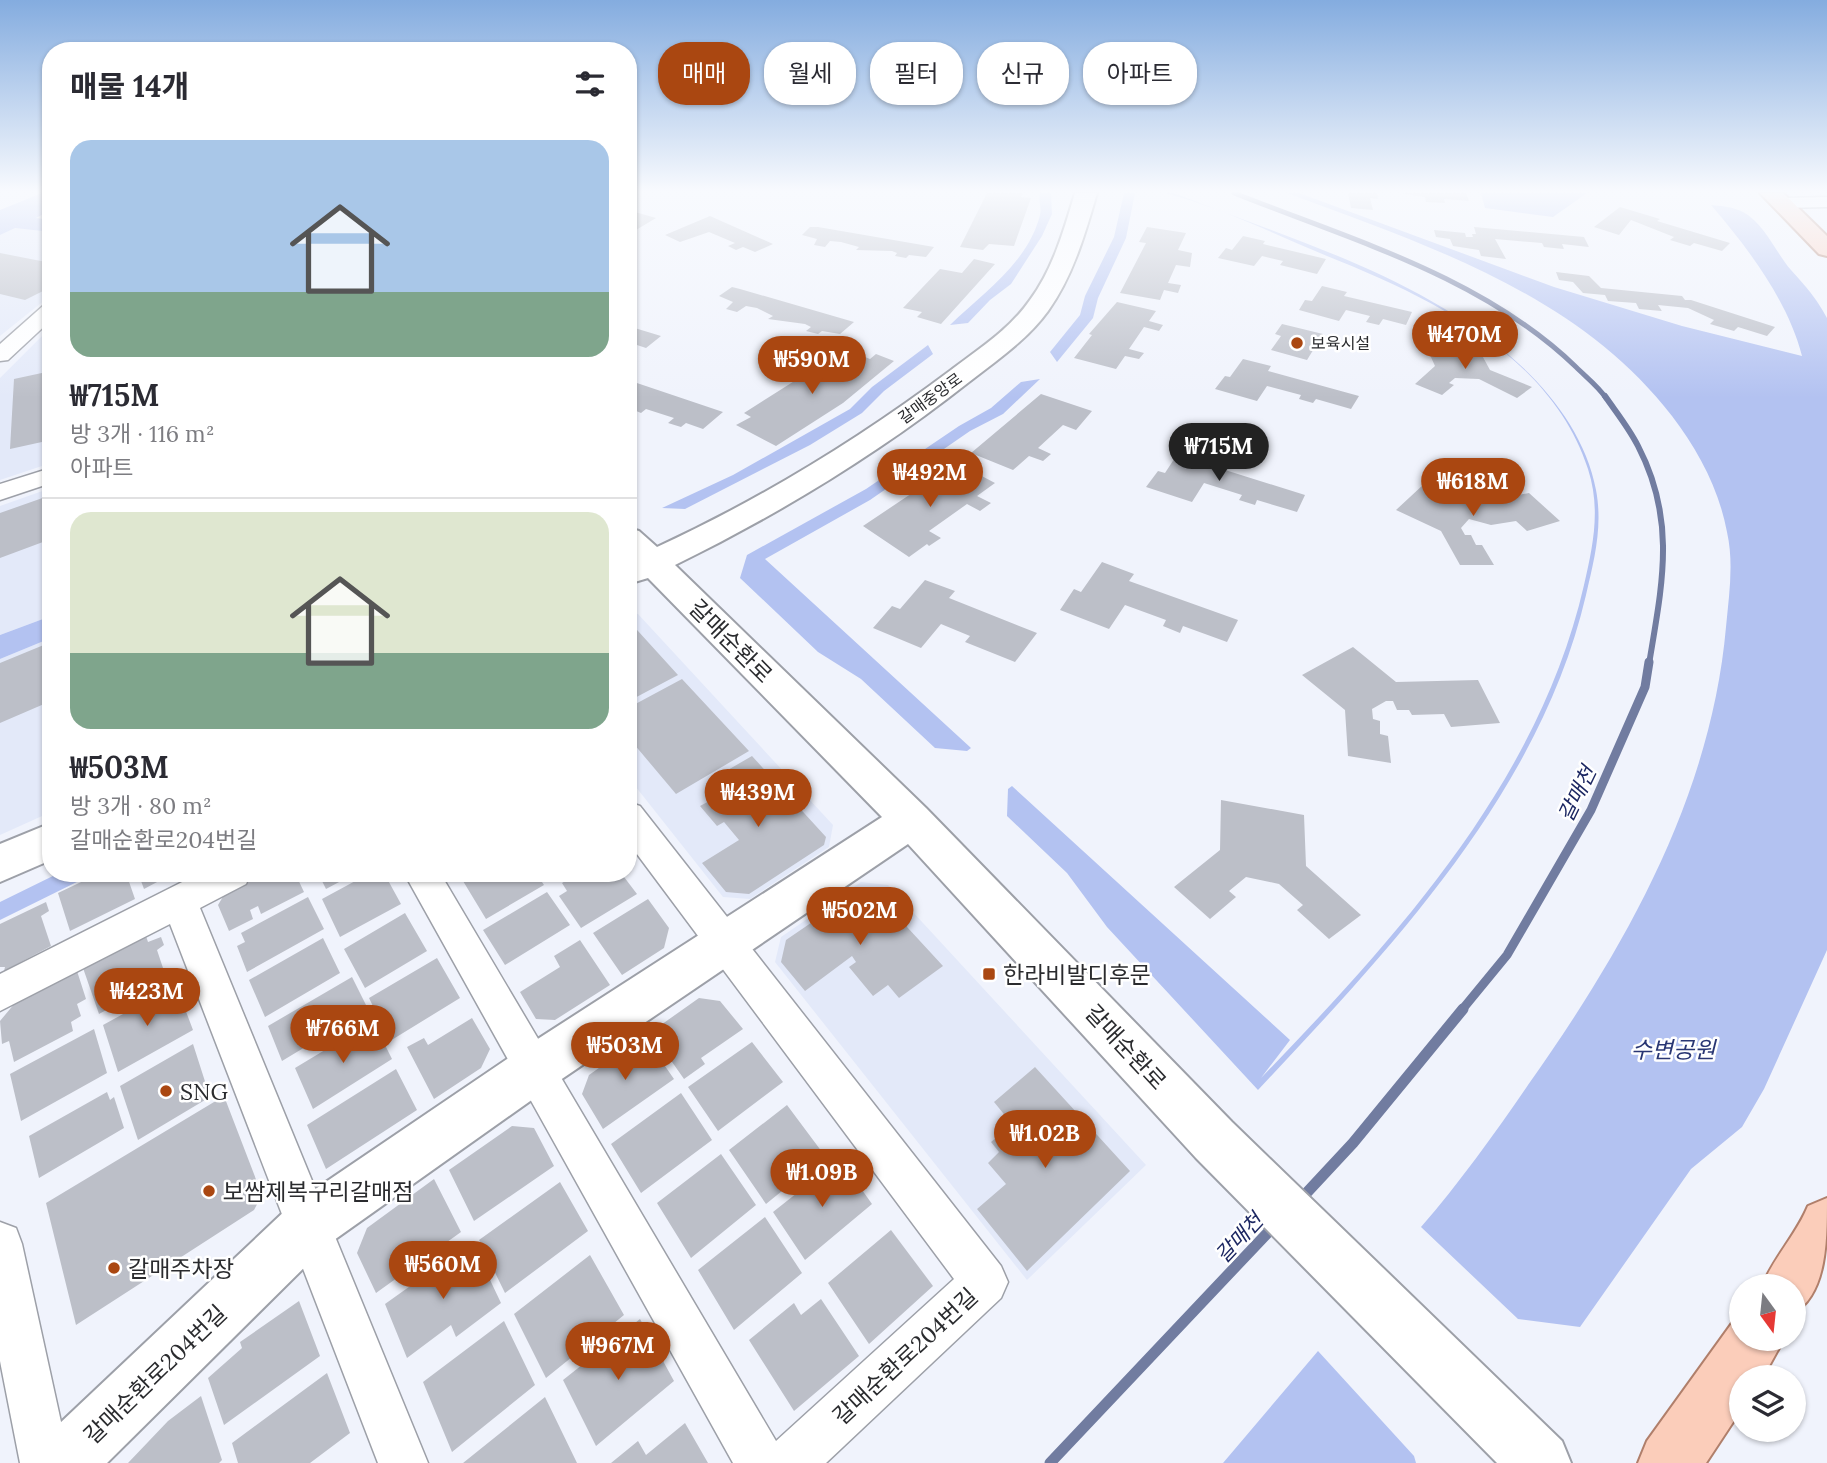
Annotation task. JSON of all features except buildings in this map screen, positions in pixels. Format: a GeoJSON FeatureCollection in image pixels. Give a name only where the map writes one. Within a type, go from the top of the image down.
{"type":"FeatureCollection","features":[{"type":"Feature","properties":{"kind":"main road"},"geometry":{"type":"LineString","coordinates":[[1798,1274],[1819,1243],[1827,1225]]}},
{"type":"Feature","properties":{"kind":"main road"},"geometry":{"type":"LineString","coordinates":[[1669,1463],[1747,1351]]}},
{"type":"Feature","properties":{"kind":"street","name":"갈매중앙로"},"geometry":{"type":"LineString","coordinates":[[637,558],[821,474],[932,400],[1014,333],[1037,309],[1054,283],[1062,261]]}},
{"type":"Feature","properties":{"kind":"street"},"geometry":{"type":"LineString","coordinates":[[0,355],[42,317]]}},
{"type":"Feature","properties":{"kind":"street"},"geometry":{"type":"LineString","coordinates":[[0,492],[42,478]]}},
{"type":"Feature","properties":{"kind":"street","name":"갈매순환로"},"geometry":{"type":"LineString","coordinates":[[637,559],[911,820],[1214,1140],[1540,1463]]}},
{"type":"Feature","properties":{"kind":"street","name":"갈매순환로204번길"},"geometry":{"type":"LineString","coordinates":[[63,1463],[308,1226],[533,1070],[911,820]]}},
{"type":"Feature","properties":{"kind":"street","name":"갈매순환로204번길"},"geometry":{"type":"LineString","coordinates":[[637,828],[985,1282],[789,1463]]}},
{"type":"Feature","properties":{"kind":"street"},"geometry":{"type":"LineString","coordinates":[[0,864],[42,844]]}},
{"type":"Feature","properties":{"kind":"street"},"geometry":{"type":"LineString","coordinates":[[0,993],[216,882]]}},
{"type":"Feature","properties":{"kind":"street"},"geometry":{"type":"LineString","coordinates":[[426,882],[761,1463]]}},
{"type":"Feature","properties":{"kind":"street"},"geometry":{"type":"LineString","coordinates":[[179,901],[403,1463]]}},
{"type":"Feature","properties":{"kind":"street"},"geometry":{"type":"LineString","coordinates":[[0,1244],[45,1463]]}},
{"type":"Feature","properties":{"kind":"shaded area"},"geometry":{"type":"Polygon","coordinates":[[[0,261],[42,261],[42,302],[0,336],[0,261]]]}},
{"type":"Feature","properties":{"kind":"shaded area"},"geometry":{"type":"Polygon","coordinates":[[[42,336],[42,466],[0,480],[0,378],[42,336]]]}},
{"type":"Feature","properties":{"kind":"shaded area"},"geometry":{"type":"Polygon","coordinates":[[[42,491],[42,619],[0,635],[0,506],[42,491]]]}},
{"type":"Feature","properties":{"kind":"shaded area"},"geometry":{"type":"Polygon","coordinates":[[[637,614],[833,825],[829,847],[750,899],[723,897],[637,788],[637,614]]]}},
{"type":"Feature","properties":{"kind":"shaded area"},"geometry":{"type":"Polygon","coordinates":[[[42,642],[42,816],[0,835],[0,659],[42,642]]]}},
{"type":"Feature","properties":{"kind":"shaded area"},"geometry":{"type":"Polygon","coordinates":[[[861,882],[888,885],[1146,1165],[1027,1280],[775,962],[781,937],[861,882]]]}},
{"type":"Feature","properties":{"kind":"green space"},"geometry":{"type":"Polygon","coordinates":[[[1026,261],[1011,284],[990,300],[968,323],[950,325],[1003,276],[1015,262],[1026,261]]]}},
{"type":"Feature","properties":{"kind":"green space"},"geometry":{"type":"Polygon","coordinates":[[[1102,261],[1115,261],[1098,298],[1093,318],[1057,362],[1050,352],[1080,315],[1085,296],[1102,261]]]}},
{"type":"Feature","properties":{"kind":"green space"},"geometry":{"type":"Polygon","coordinates":[[[1341,261],[1356,264],[1442,307],[1519,364],[1545,391],[1568,421],[1592,472],[1599,517],[1597,543],[1586,595],[1564,667],[1534,735],[1497,800],[1455,863],[1409,922],[1258,1090],[1107,927],[1067,873],[1007,816],[1008,789],[1012,786],[1290,1040],[1261,1078],[1363,969],[1457,852],[1498,790],[1534,725],[1563,657],[1590,556],[1595,513],[1592,484],[1570,429],[1546,393],[1516,362],[1445,311],[1341,261]]]}},
{"type":"Feature","properties":{"kind":"green space","name":"수변공원"},"geometry":{"type":"Polygon","coordinates":[[[1460,261],[1484,261],[1554,287],[1682,326],[1802,356],[1787,315],[1755,261],[1784,261],[1815,298],[1827,318],[1827,950],[1764,1089],[1742,1127],[1691,1169],[1580,1327],[1518,1319],[1421,1227],[1477,1157],[1564,1033],[1598,980],[1658,868],[1702,751],[1717,690],[1726,627],[1730,555],[1719,501],[1690,442],[1672,416],[1634,373],[1591,337],[1545,305],[1460,261]]]}},
{"type":"Feature","properties":{"kind":"green space"},"geometry":{"type":"Polygon","coordinates":[[[928,345],[933,354],[884,391],[862,413],[810,445],[685,509],[662,508],[733,475],[850,409],[872,387],[928,345]]]}},
{"type":"Feature","properties":{"kind":"green space"},"geometry":{"type":"Polygon","coordinates":[[[1040,379],[1003,414],[970,431],[870,500],[765,559],[971,748],[967,751],[935,748],[861,679],[818,652],[740,578],[747,555],[866,489],[959,426],[991,408],[1021,382],[1040,379]]]}},
{"type":"Feature","properties":{"kind":"green space"},"geometry":{"type":"Polygon","coordinates":[[[42,619],[42,642],[0,659],[0,635],[42,619]]]}},
{"type":"Feature","properties":{"kind":"green space"},"geometry":{"type":"Polygon","coordinates":[[[42,881],[77,882],[0,920],[0,902],[42,881]]]}},
{"type":"Feature","properties":{"kind":"green space"},"geometry":{"type":"Polygon","coordinates":[[[1318,1351],[1414,1456],[1416,1463],[1223,1463],[1318,1351]]]}},
{"type":"Feature","properties":{"kind":"waterway","name":"갈매천"},"geometry":{"type":"LineString","coordinates":[[1408,261],[1500,308],[1576,367],[1606,398]]}},
{"type":"Feature","properties":{"kind":"waterway","name":"갈매천"},"geometry":{"type":"LineString","coordinates":[[1605,396],[1638,446],[1658,501],[1662,527],[1662,580],[1649,664]]}},
{"type":"Feature","properties":{"kind":"waterway","name":"갈매천"},"geometry":{"type":"LineString","coordinates":[[1461,1011],[1507,955],[1591,810],[1645,687],[1649,662]]}},
{"type":"Feature","properties":{"kind":"waterway","name":"갈매천"},"geometry":{"type":"LineString","coordinates":[[1299,1201],[1353,1143],[1463,1009]]}},
{"type":"Feature","properties":{"kind":"waterway","name":"갈매천"},"geometry":{"type":"LineString","coordinates":[[1050,1463],[1275,1225]]}},
{"type":"Feature","properties":{"kind":"place","name":"보육시설"},"geometry":{"type":"Point","coordinates":[1297,343]}},
{"type":"Feature","properties":{"kind":"place","name":"한라비발디후문"},"geometry":{"type":"Point","coordinates":[989,974]}},
{"type":"Feature","properties":{"kind":"place","name":"SNG"},"geometry":{"type":"Point","coordinates":[166,1091]}},
{"type":"Feature","properties":{"kind":"place","name":"보쌈제복구리갈매점"},"geometry":{"type":"Point","coordinates":[209,1191]}},
{"type":"Feature","properties":{"kind":"place","name":"갈매주차장"},"geometry":{"type":"Point","coordinates":[114,1268]}}]}
